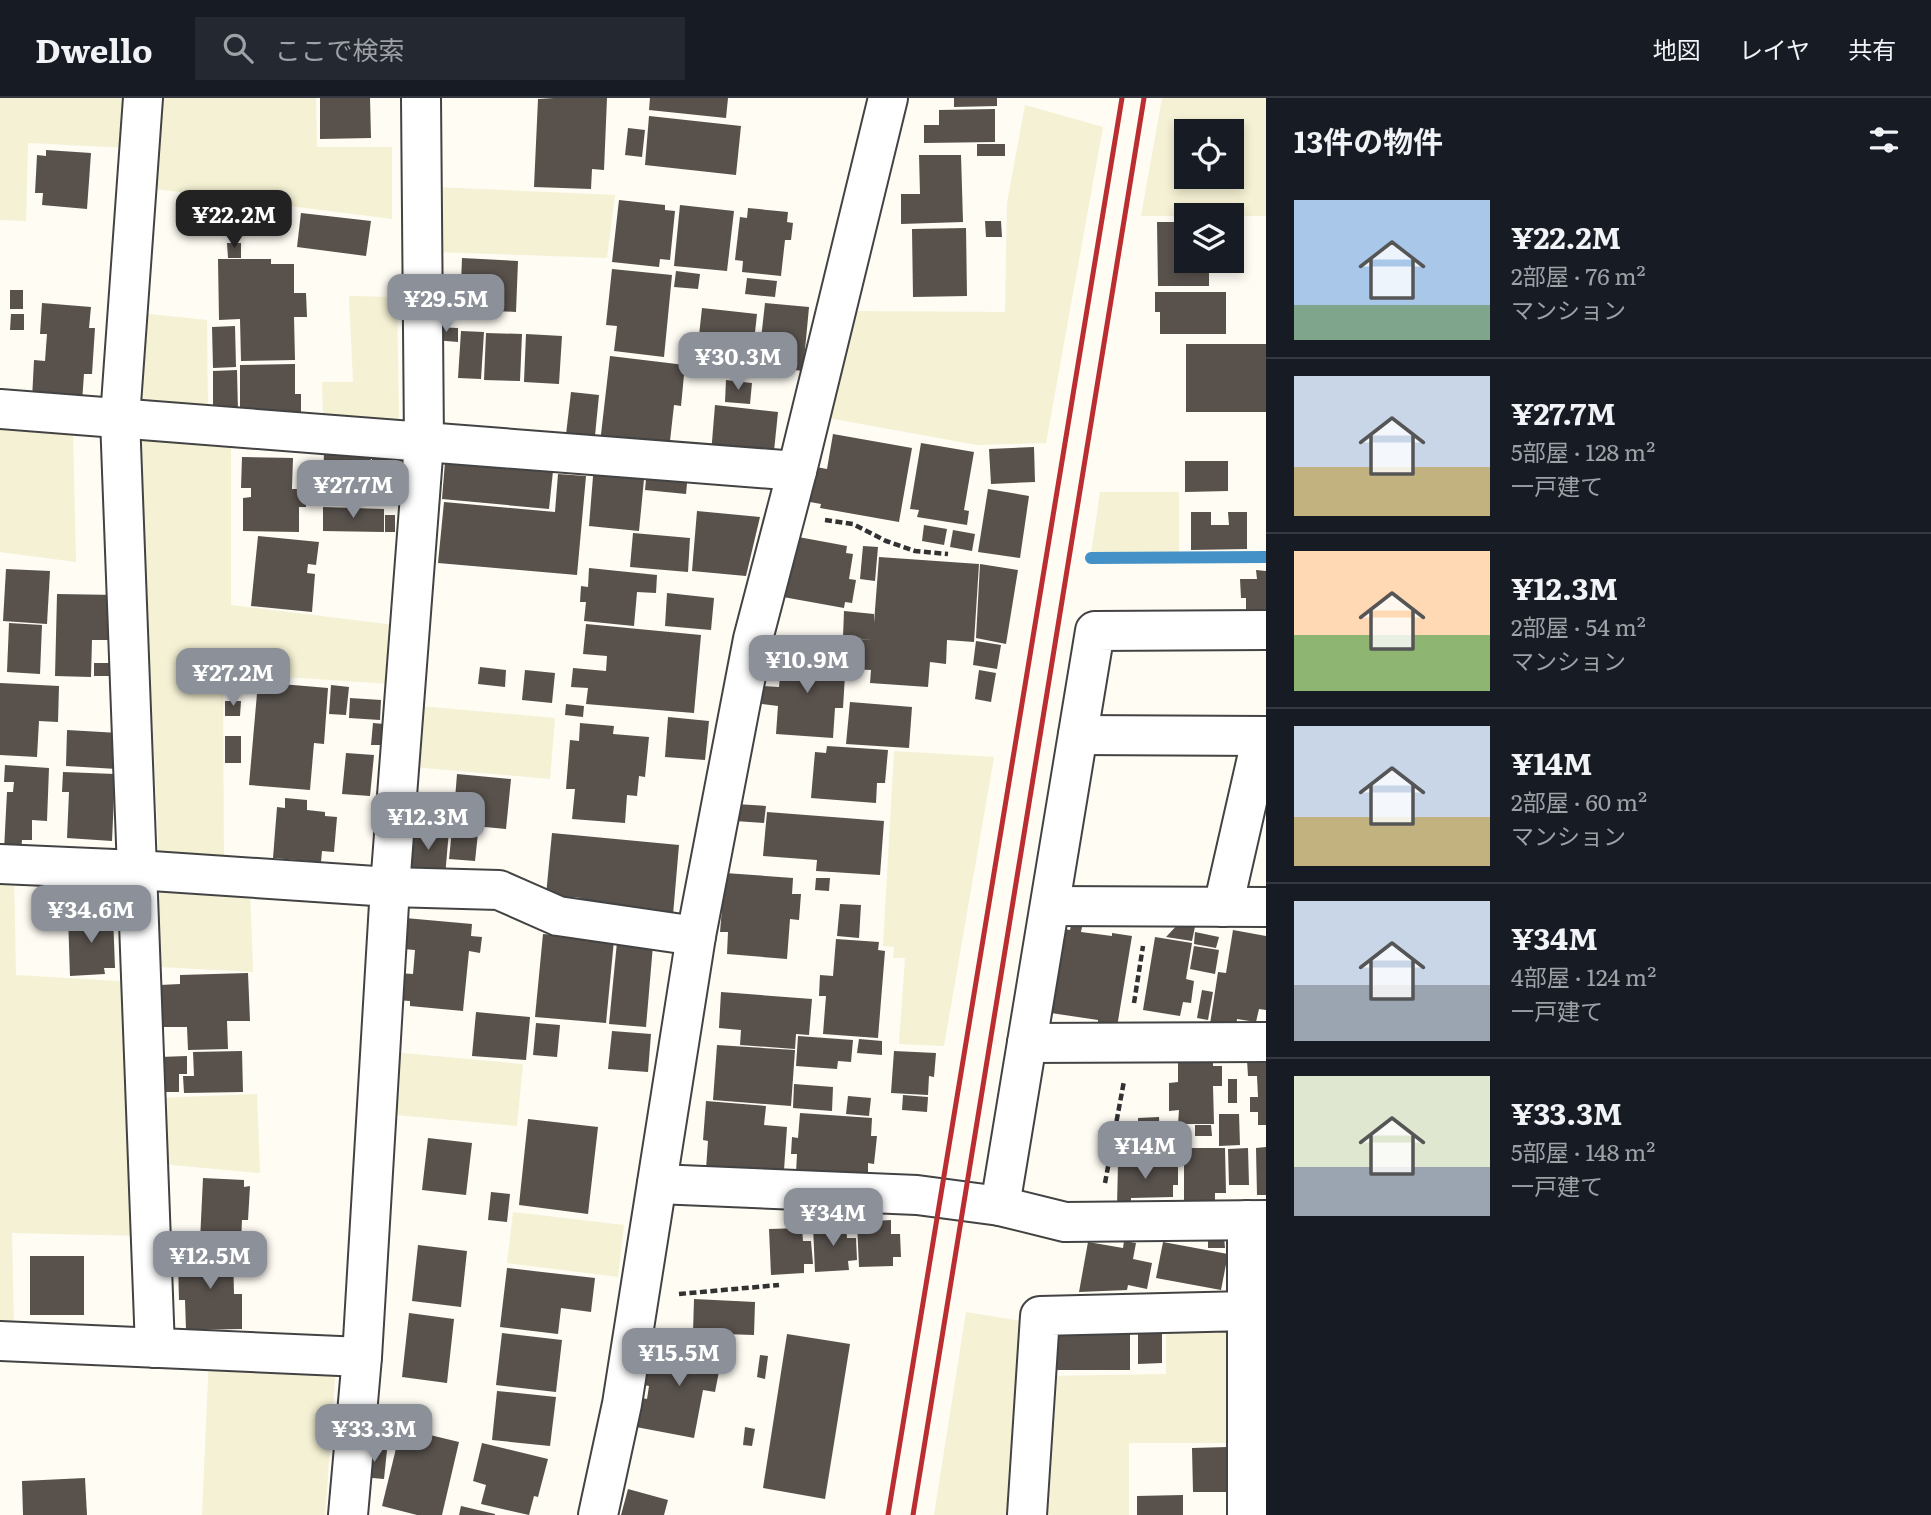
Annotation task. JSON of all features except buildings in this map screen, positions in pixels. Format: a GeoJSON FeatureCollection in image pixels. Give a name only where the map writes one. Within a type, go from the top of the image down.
{"type":"FeatureCollection","features":[{"type":"Feature","properties":{"kind":"street"},"geometry":{"type":"LineString","coordinates":[[143,98],[120,418],[155,1348]]}},
{"type":"Feature","properties":{"kind":"street"},"geometry":{"type":"LineString","coordinates":[[348,1515],[362,1357],[390,887],[425,443],[421,98]]}},
{"type":"Feature","properties":{"kind":"street"},"geometry":{"type":"LineString","coordinates":[[598,1515],[622,1404],[696,936],[752,639],[797,471],[888,98]]}},
{"type":"Feature","properties":{"kind":"street"},"geometry":{"type":"LineString","coordinates":[[0,409],[797,471]]}},
{"type":"Feature","properties":{"kind":"street"},"geometry":{"type":"LineString","coordinates":[[999,1206],[1095,631],[1266,630]]}},
{"type":"Feature","properties":{"kind":"street"},"geometry":{"type":"LineString","coordinates":[[1078,735],[1264,736],[1223,907]]}},
{"type":"Feature","properties":{"kind":"street"},"geometry":{"type":"LineString","coordinates":[[0,864],[390,887],[499,890],[558,916],[696,936]]}},
{"type":"Feature","properties":{"kind":"street"},"geometry":{"type":"LineString","coordinates":[[1050,906],[1266,907]]}},
{"type":"Feature","properties":{"kind":"street"},"geometry":{"type":"LineString","coordinates":[[1027,1043],[1266,1042]]}},
{"type":"Feature","properties":{"kind":"street"},"geometry":{"type":"LineString","coordinates":[[657,1184],[917,1195],[999,1206],[1065,1222],[1256,1220],[1247,1311],[1247,1515]]}},
{"type":"Feature","properties":{"kind":"street"},"geometry":{"type":"LineString","coordinates":[[1027,1515],[1040,1316],[1247,1311]]}},
{"type":"Feature","properties":{"kind":"street"},"geometry":{"type":"LineString","coordinates":[[0,1341],[362,1357]]}},
{"type":"Feature","properties":{"kind":"path"},"geometry":{"type":"LineString","coordinates":[[786,513],[853,524],[886,541],[915,551],[948,554]]}},
{"type":"Feature","properties":{"kind":"path"},"geometry":{"type":"LineString","coordinates":[[1098,1222],[1130,1042],[1148,906]]}},
{"type":"Feature","properties":{"kind":"path"},"geometry":{"type":"LineString","coordinates":[[639,1297],[779,1285]]}},
{"type":"Feature","properties":{"kind":"shaded area"},"geometry":{"type":"Polygon","coordinates":[[[0,98],[132,98],[130,148],[28,143],[26,221],[0,220],[0,98]]]}},
{"type":"Feature","properties":{"kind":"shaded area"},"geometry":{"type":"Polygon","coordinates":[[[154,98],[316,98],[317,147],[392,147],[392,219],[148,188],[154,98]]]}},
{"type":"Feature","properties":{"kind":"shaded area"},"geometry":{"type":"Polygon","coordinates":[[[1162,98],[1266,98],[1266,216],[1244,216],[1244,203],[1174,203],[1174,216],[1141,216],[1162,98]]]}},
{"type":"Feature","properties":{"kind":"shaded area"},"geometry":{"type":"Polygon","coordinates":[[[1025,105],[1103,127],[1046,443],[977,445],[828,418],[852,311],[1005,312],[1007,203],[1025,105]]]}},
{"type":"Feature","properties":{"kind":"shaded area"},"geometry":{"type":"Polygon","coordinates":[[[435,187],[615,195],[607,258],[435,252],[435,187]]]}},
{"type":"Feature","properties":{"kind":"shaded area"},"geometry":{"type":"Polygon","coordinates":[[[349,296],[397,297],[399,421],[323,414],[322,382],[353,382],[349,296]]]}},
{"type":"Feature","properties":{"kind":"shaded area"},"geometry":{"type":"Polygon","coordinates":[[[140,313],[207,320],[208,412],[148,408],[136,396],[140,313]]]}},
{"type":"Feature","properties":{"kind":"shaded area"},"geometry":{"type":"Polygon","coordinates":[[[0,426],[73,433],[76,562],[0,552],[0,426]]]}},
{"type":"Feature","properties":{"kind":"shaded area"},"geometry":{"type":"Polygon","coordinates":[[[139,436],[231,447],[231,605],[395,625],[391,684],[223,673],[224,865],[159,861],[139,436]]]}},
{"type":"Feature","properties":{"kind":"shaded area"},"geometry":{"type":"Polygon","coordinates":[[[1100,492],[1179,492],[1179,553],[1091,554],[1100,492]]]}},
{"type":"Feature","properties":{"kind":"shaded area"},"geometry":{"type":"Polygon","coordinates":[[[419,706],[555,718],[550,779],[413,767],[419,706]]]}},
{"type":"Feature","properties":{"kind":"shaded area"},"geometry":{"type":"Polygon","coordinates":[[[894,751],[994,757],[944,1046],[899,1044],[905,958],[893,958],[894,947],[883,946],[894,751]]]}},
{"type":"Feature","properties":{"kind":"shaded area"},"geometry":{"type":"Polygon","coordinates":[[[0,874],[14,874],[16,975],[135,982],[143,1236],[12,1233],[14,1327],[0,1326],[0,874]]]}},
{"type":"Feature","properties":{"kind":"shaded area"},"geometry":{"type":"Polygon","coordinates":[[[158,886],[250,889],[253,972],[160,967],[158,886]]]}},
{"type":"Feature","properties":{"kind":"shaded area"},"geometry":{"type":"Polygon","coordinates":[[[391,1052],[523,1064],[517,1126],[385,1114],[391,1052]]]}},
{"type":"Feature","properties":{"kind":"shaded area"},"geometry":{"type":"Polygon","coordinates":[[[257,1094],[260,1173],[161,1164],[159,1098],[257,1094]]]}},
{"type":"Feature","properties":{"kind":"shaded area"},"geometry":{"type":"Polygon","coordinates":[[[513,1212],[624,1225],[618,1277],[507,1263],[513,1212]]]}},
{"type":"Feature","properties":{"kind":"shaded area"},"geometry":{"type":"Polygon","coordinates":[[[966,1312],[1028,1322],[1014,1515],[934,1515],[966,1312]]]}},
{"type":"Feature","properties":{"kind":"shaded area"},"geometry":{"type":"Polygon","coordinates":[[[1166,1329],[1222,1330],[1231,1336],[1231,1443],[1129,1443],[1129,1515],[1039,1515],[1046,1376],[1166,1374],[1166,1329]]]}},
{"type":"Feature","properties":{"kind":"shaded area"},"geometry":{"type":"Polygon","coordinates":[[[209,1357],[336,1366],[325,1515],[202,1515],[209,1357]]]}},
{"type":"Feature","properties":{"kind":"waterway"},"geometry":{"type":"LineString","coordinates":[[1091,558],[1266,557]]}},
{"type":"Feature","properties":{"kind":"railway"},"geometry":{"type":"LineString","coordinates":[[888,1515],[1122,98]]}},
{"type":"Feature","properties":{"kind":"railway"},"geometry":{"type":"LineString","coordinates":[[913,1515],[1144,98]]}}]}
